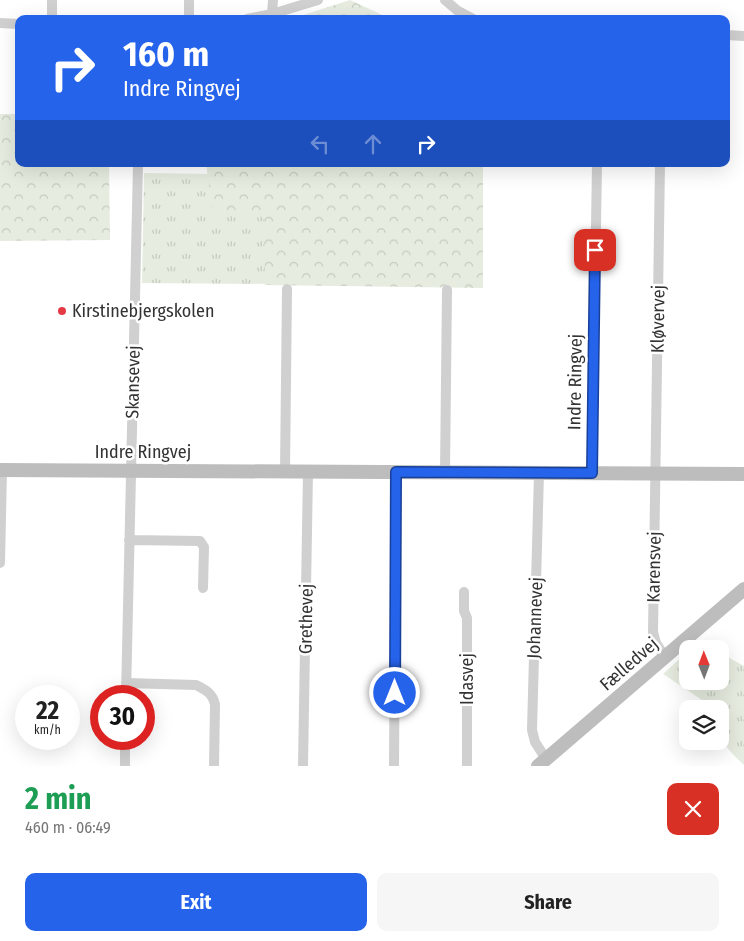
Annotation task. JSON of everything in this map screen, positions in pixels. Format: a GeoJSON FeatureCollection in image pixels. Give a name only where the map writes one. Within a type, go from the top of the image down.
{"type":"FeatureCollection","features":[{"type":"Feature","properties":{"kind":"street"},"geometry":{"type":"LineString","coordinates":[[52,0],[52,15]]}},
{"type":"Feature","properties":{"kind":"street"},"geometry":{"type":"LineString","coordinates":[[189,0],[189,15]]}},
{"type":"Feature","properties":{"kind":"street"},"geometry":{"type":"LineString","coordinates":[[272,14],[273,0]]}},
{"type":"Feature","properties":{"kind":"street"},"geometry":{"type":"LineString","coordinates":[[267,15],[318,0]]}},
{"type":"Feature","properties":{"kind":"street"},"geometry":{"type":"LineString","coordinates":[[445,0],[466,15]]}},
{"type":"Feature","properties":{"kind":"street"},"geometry":{"type":"LineString","coordinates":[[0,23],[15,24]]}},
{"type":"Feature","properties":{"kind":"street"},"geometry":{"type":"LineString","coordinates":[[730,35],[744,36]]}},
{"type":"Feature","properties":{"kind":"street","name":"Skansevej"},"geometry":{"type":"LineString","coordinates":[[126,683],[138,167]]}},
{"type":"Feature","properties":{"kind":"street","name":"Indre Ringvej"},"geometry":{"type":"LineString","coordinates":[[592,473],[597,167]]}},
{"type":"Feature","properties":{"kind":"street","name":"Kløvervej"},"geometry":{"type":"LineString","coordinates":[[656,473],[660,167]]}},
{"type":"Feature","properties":{"kind":"street"},"geometry":{"type":"LineString","coordinates":[[285,472],[287,289]]}},
{"type":"Feature","properties":{"kind":"street"},"geometry":{"type":"LineString","coordinates":[[445,473],[447,290]]}},
{"type":"Feature","properties":{"kind":"street"},"geometry":{"type":"LineString","coordinates":[[0,563],[1,470]]}},
{"type":"Feature","properties":{"kind":"street","name":"Indre Ringvej"},"geometry":{"type":"LineString","coordinates":[[1,470],[744,474]]}},
{"type":"Feature","properties":{"kind":"street","name":"Grethevej"},"geometry":{"type":"LineString","coordinates":[[303,766],[308,472]]}},
{"type":"Feature","properties":{"kind":"street"},"geometry":{"type":"LineString","coordinates":[[394,766],[396,472]]}},
{"type":"Feature","properties":{"kind":"street","name":"Johannevej"},"geometry":{"type":"LineString","coordinates":[[539,473],[532,730],[542,762]]}},
{"type":"Feature","properties":{"kind":"street","name":"Karensvej"},"geometry":{"type":"LineString","coordinates":[[656,473],[653,632],[656,643],[665,657]]}},
{"type":"Feature","properties":{"kind":"street"},"geometry":{"type":"LineString","coordinates":[[129,540],[200,541],[204,546],[203,588]]}},
{"type":"Feature","properties":{"kind":"street","name":"Fælledvej"},"geometry":{"type":"LineString","coordinates":[[542,762],[743,591]]}},
{"type":"Feature","properties":{"kind":"street","name":"Idasvej"},"geometry":{"type":"LineString","coordinates":[[464,592],[466,618],[467,766]]}},
{"type":"Feature","properties":{"kind":"street"},"geometry":{"type":"LineString","coordinates":[[126,683],[196,685],[206,690],[212,696],[215,704],[214,766]]}},
{"type":"Feature","properties":{"kind":"street"},"geometry":{"type":"LineString","coordinates":[[124,766],[125,750]]}},
{"type":"Feature","properties":{"kind":"green space"},"geometry":{"type":"Polygon","coordinates":[[[350,0],[382,15],[303,15],[350,0]]]}},
{"type":"Feature","properties":{"kind":"green space"},"geometry":{"type":"Polygon","coordinates":[[[0,114],[15,114],[15,167],[109,167],[110,240],[0,241],[0,114]]]}},
{"type":"Feature","properties":{"kind":"green space"},"geometry":{"type":"Polygon","coordinates":[[[206,167],[483,167],[483,288],[265,285],[264,217],[213,211],[206,167]]]}},
{"type":"Feature","properties":{"kind":"green space"},"geometry":{"type":"Polygon","coordinates":[[[144,173],[213,174],[273,202],[272,284],[142,283],[144,173]]]}},
{"type":"Feature","properties":{"kind":"green space"},"geometry":{"type":"Polygon","coordinates":[[[729,658],[744,666],[744,765],[729,749],[729,700],[702,700],[687,690],[729,690],[729,658]]]}},
{"type":"Feature","properties":{"kind":"green space"},"geometry":{"type":"Polygon","coordinates":[[[679,659],[679,685],[663,674],[679,659]]]}},
{"type":"Feature","properties":{"kind":"place","name":"Kirstinebjergskolen"},"geometry":{"type":"Point","coordinates":[62,311]}},
{"type":"Feature","properties":{"kind":"route"},"geometry":{"type":"LineString","coordinates":[[395,693],[396,472],[592,473],[595,250]]}}]}
